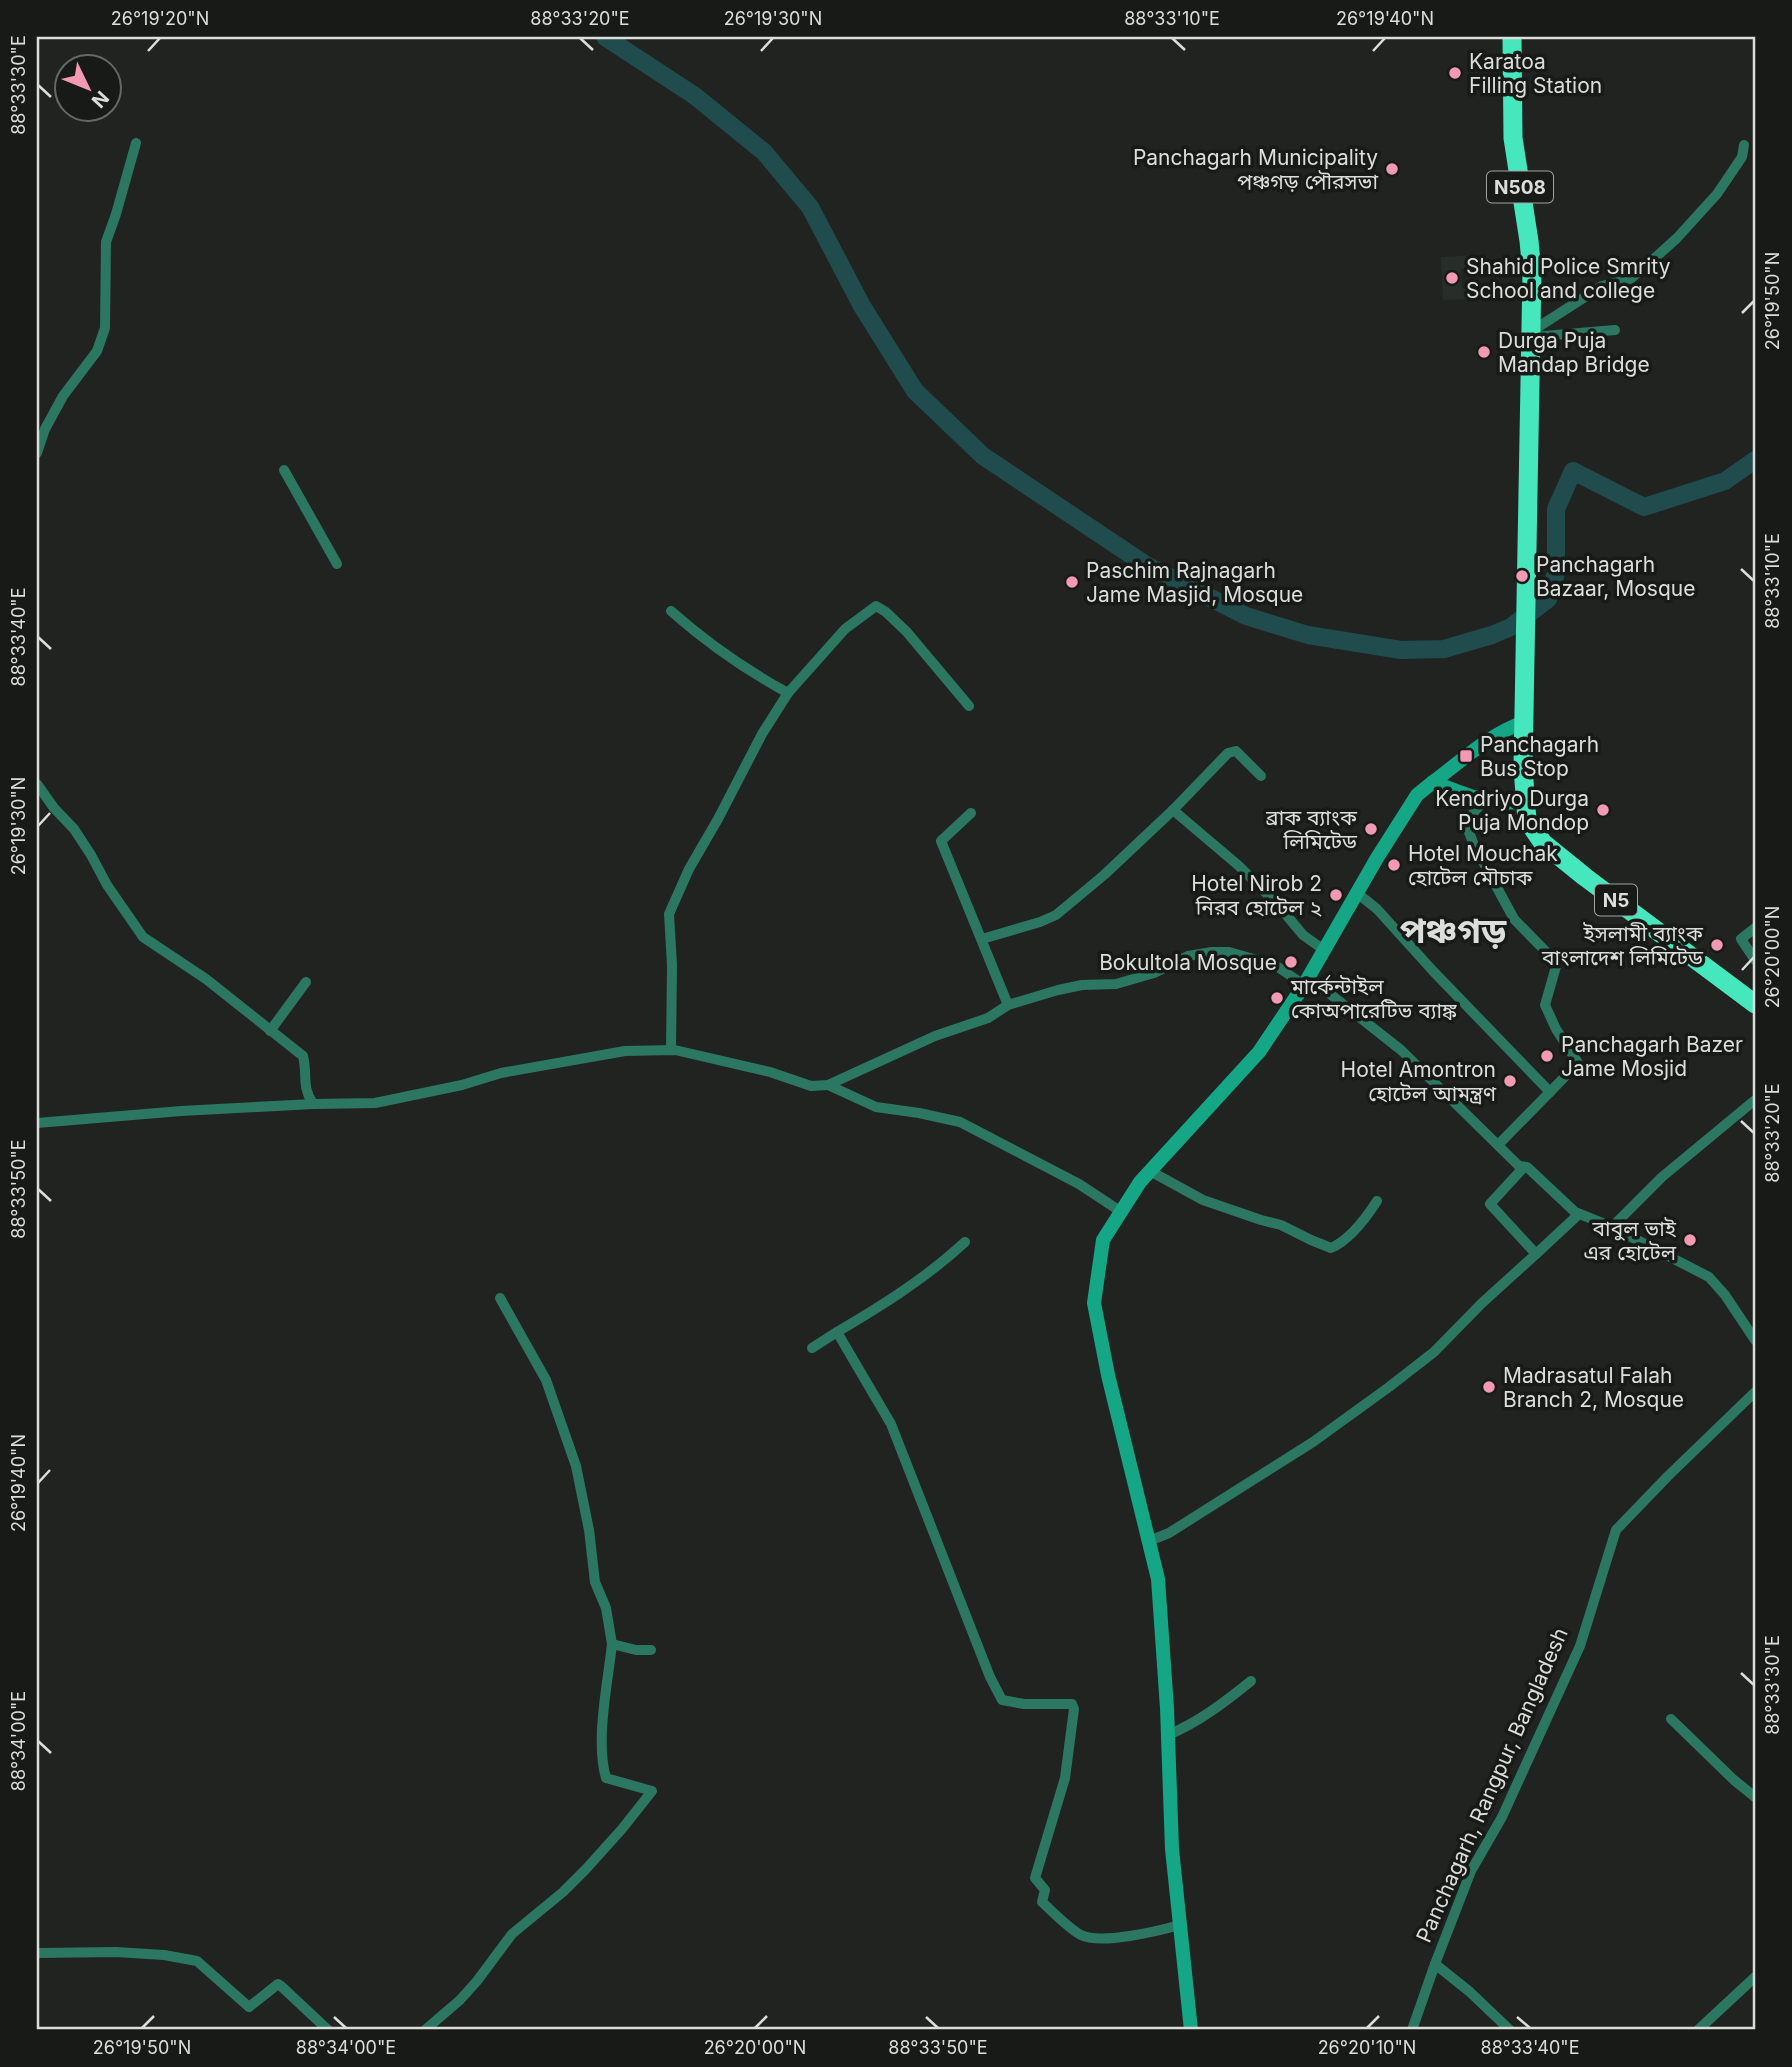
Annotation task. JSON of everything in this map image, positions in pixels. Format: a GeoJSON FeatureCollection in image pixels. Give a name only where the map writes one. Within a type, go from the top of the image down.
{"type":"FeatureCollection","features":[{"type":"Feature","properties":{"kind":"highway","name":"N508"},"geometry":{"type":"LineString","coordinates":[[1512,37],[1513,138],[1530,241],[1532,272],[1523,768]]}},
{"type":"Feature","properties":{"kind":"highway","name":"N5"},"geometry":{"type":"LineString","coordinates":[[1523,768],[1527,820],[1543,843],[1755,1004]]}},
{"type":"Feature","properties":{"kind":"street"},"geometry":{"type":"LineString","coordinates":[[37,453],[46,429],[64,396],[97,351],[105,328],[106,242],[136,143]]}},
{"type":"Feature","properties":{"kind":"street"},"geometry":{"type":"LineString","coordinates":[[1532,334],[1602,286],[1630,279],[1646,266],[1677,238],[1717,194],[1742,157],[1744,145]]}},
{"type":"Feature","properties":{"kind":"street"},"geometry":{"type":"LineString","coordinates":[[1532,334],[1615,330]]}},
{"type":"Feature","properties":{"kind":"street"},"geometry":{"type":"LineString","coordinates":[[284,470],[337,564]]}},
{"type":"Feature","properties":{"kind":"street"},"geometry":{"type":"LineString","coordinates":[[671,1050],[669,914],[689,869],[762,734],[788,693],[845,629],[876,606],[887,612],[906,631],[969,706]]}},
{"type":"Feature","properties":{"kind":"street"},"geometry":{"type":"LineString","coordinates":[[671,611],[729,657],[788,693]]}},
{"type":"Feature","properties":{"kind":"street"},"geometry":{"type":"LineString","coordinates":[[1191,2030],[1172,1849],[1158,1579],[1108,1375],[1094,1303],[1103,1240],[1119,1211],[1150,1171],[1259,1052],[1304,985],[1417,795],[1482,743],[1504,729],[1524,722]]}},
{"type":"Feature","properties":{"kind":"street"},"geometry":{"type":"LineString","coordinates":[[982,939],[1056,915],[1104,875],[1173,810],[1227,753],[1236,751],[1261,776]]}},
{"type":"Feature","properties":{"kind":"street"},"geometry":{"type":"LineString","coordinates":[[1433,782],[1483,801],[1506,804],[1525,801]]}},
{"type":"Feature","properties":{"kind":"street"},"geometry":{"type":"LineString","coordinates":[[37,785],[74,829],[107,885],[143,937],[206,979],[303,1056],[305,1091],[313,1104]]}},
{"type":"Feature","properties":{"kind":"street"},"geometry":{"type":"LineString","coordinates":[[1483,801],[1465,822],[1474,845],[1514,919],[1557,963],[1545,1005],[1556,1029],[1578,1063],[1498,1145]]}},
{"type":"Feature","properties":{"kind":"street"},"geometry":{"type":"LineString","coordinates":[[1173,810],[1239,866],[1303,935],[1324,950]]}},
{"type":"Feature","properties":{"kind":"street"},"geometry":{"type":"LineString","coordinates":[[971,813],[941,841],[1008,1005]]}},
{"type":"Feature","properties":{"kind":"street"},"geometry":{"type":"LineString","coordinates":[[1357,893],[1377,909],[1433,971],[1550,1091]]}},
{"type":"Feature","properties":{"kind":"street"},"geometry":{"type":"LineString","coordinates":[[1755,928],[1741,939],[1755,960]]}},
{"type":"Feature","properties":{"kind":"street"},"geometry":{"type":"LineString","coordinates":[[37,1123],[181,1111],[374,1103],[462,1085],[501,1073],[625,1051],[671,1050],[770,1072],[811,1086],[828,1084],[934,1036],[988,1018],[1008,1005],[1082,985],[1115,984],[1154,973],[1188,956],[1229,952],[1275,965],[1304,985],[1325,990],[1401,1050],[1519,1166],[1527,1167],[1575,1212],[1612,1227],[1709,1277],[1725,1295],[1755,1339]]}},
{"type":"Feature","properties":{"kind":"street"},"geometry":{"type":"LineString","coordinates":[[270,1031],[306,982]]}},
{"type":"Feature","properties":{"kind":"street"},"geometry":{"type":"LineString","coordinates":[[828,1084],[876,1107],[960,1122],[1079,1184],[1119,1211]]}},
{"type":"Feature","properties":{"kind":"street"},"geometry":{"type":"LineString","coordinates":[[1612,1227],[1662,1177],[1755,1100]]}},
{"type":"Feature","properties":{"kind":"street"},"geometry":{"type":"LineString","coordinates":[[1524,1167],[1490,1204],[1536,1254]]}},
{"type":"Feature","properties":{"kind":"street"},"geometry":{"type":"LineString","coordinates":[[1150,1171],[1203,1200],[1281,1225],[1331,1248],[1353,1231],[1377,1201]]}},
{"type":"Feature","properties":{"kind":"street"},"geometry":{"type":"LineString","coordinates":[[1149,1541],[1170,1533],[1313,1442],[1389,1387],[1434,1352],[1482,1303],[1579,1214]]}},
{"type":"Feature","properties":{"kind":"street"},"geometry":{"type":"LineString","coordinates":[[812,1348],[908,1288],[939,1266],[965,1242]]}},
{"type":"Feature","properties":{"kind":"street"},"geometry":{"type":"LineString","coordinates":[[425,2030],[460,2000],[512,1934],[586,1869],[652,1791],[606,1778],[602,1762],[612,1644],[606,1608],[595,1582],[587,1519],[576,1466],[546,1380],[500,1298]]}},
{"type":"Feature","properties":{"kind":"street"},"geometry":{"type":"LineString","coordinates":[[837,1332],[891,1424],[990,1677],[1002,1700],[1024,1704],[1072,1704],[1074,1709],[1065,1777],[1035,1878],[1045,1890],[1042,1902],[1082,1935],[1097,1938],[1144,1934],[1180,1925]]}},
{"type":"Feature","properties":{"kind":"street","name":"Panchagarh, Rangpur, Bangladesh"},"geometry":{"type":"LineString","coordinates":[[1412,2030],[1471,1871],[1502,1817],[1580,1646],[1616,1530],[1755,1392]]}},
{"type":"Feature","properties":{"kind":"street"},"geometry":{"type":"LineString","coordinates":[[612,1644],[636,1650],[651,1650]]}},
{"type":"Feature","properties":{"kind":"street"},"geometry":{"type":"LineString","coordinates":[[1168,1735],[1190,1726],[1251,1681]]}},
{"type":"Feature","properties":{"kind":"street"},"geometry":{"type":"LineString","coordinates":[[1671,1719],[1753,1791]]}},
{"type":"Feature","properties":{"kind":"street"},"geometry":{"type":"LineString","coordinates":[[37,1952],[116,1952],[164,1955],[197,1961],[249,2007],[278,1984],[328,2030]]}},
{"type":"Feature","properties":{"kind":"street"},"geometry":{"type":"LineString","coordinates":[[1435,1964],[1470,1992],[1510,2030]]}},
{"type":"Feature","properties":{"kind":"street"},"geometry":{"type":"LineString","coordinates":[[1698,2030],[1755,1977]]}},
{"type":"Feature","properties":{"kind":"shaded area","name":"Shahid Police Smrity School and college"},"geometry":{"type":"Polygon","coordinates":[[[1475,255],[1476,268],[1461,269],[1462,288],[1473,287],[1474,299],[1443,300],[1441,257],[1475,255]]]}},
{"type":"Feature","properties":{"kind":"waterway"},"geometry":{"type":"LineString","coordinates":[[605,37],[695,96],[764,152],[810,207],[862,306],[915,391],[983,456],[1146,565],[1246,616],[1308,635],[1401,650],[1444,649],[1492,635],[1511,627],[1548,599],[1556,573],[1556,509],[1573,471],[1644,507],[1725,481],[1755,460]]}},
{"type":"Feature","properties":{"kind":"place","name":"Karatoa Filling Station"},"geometry":{"type":"Point","coordinates":[1455,73]}},
{"type":"Feature","properties":{"kind":"place","name":"Panchagarh Municipality পঞ্চগড় পৌরসভা"},"geometry":{"type":"Point","coordinates":[1392,169]}},
{"type":"Feature","properties":{"kind":"place","name":"Shahid Police Smrity School and college"},"geometry":{"type":"Point","coordinates":[1452,278]}},
{"type":"Feature","properties":{"kind":"place","name":"Durga Puja Mandap Bridge"},"geometry":{"type":"Point","coordinates":[1484,352]}},
{"type":"Feature","properties":{"kind":"place","name":"Panchagarh Bazaar, Mosque"},"geometry":{"type":"Point","coordinates":[1522,576]}},
{"type":"Feature","properties":{"kind":"place","name":"Paschim Rajnagarh Jame Masjid, Mosque"},"geometry":{"type":"Point","coordinates":[1072,582]}},
{"type":"Feature","properties":{"kind":"place","name":"Panchagarh Bus Stop"},"geometry":{"type":"Point","coordinates":[1466,756]}},
{"type":"Feature","properties":{"kind":"place","name":"Kendriyo Durga Puja Mondop"},"geometry":{"type":"Point","coordinates":[1603,810]}},
{"type":"Feature","properties":{"kind":"place","name":"ব্রাক ব্যাংক লিমিটেড"},"geometry":{"type":"Point","coordinates":[1371,829]}},
{"type":"Feature","properties":{"kind":"place","name":"Hotel Mouchak হোটেল মৌচাক"},"geometry":{"type":"Point","coordinates":[1394,865]}},
{"type":"Feature","properties":{"kind":"place","name":"Hotel Nirob 2 নিরব হোটেল ২"},"geometry":{"type":"Point","coordinates":[1336,895]}},
{"type":"Feature","properties":{"kind":"place","name":"ইসলামী ব্যাংক বাংলাদেশ লিমিটেড"},"geometry":{"type":"Point","coordinates":[1717,945]}},
{"type":"Feature","properties":{"kind":"place","name":"Bokultola Mosque"},"geometry":{"type":"Point","coordinates":[1291,962]}},
{"type":"Feature","properties":{"kind":"place","name":"মার্কেন্টাইল কোঅপারেটিভ ব্যাঙ্ক"},"geometry":{"type":"Point","coordinates":[1277,998]}},
{"type":"Feature","properties":{"kind":"place","name":"Panchagarh Bazer Jame Mosjid"},"geometry":{"type":"Point","coordinates":[1547,1056]}},
{"type":"Feature","properties":{"kind":"place","name":"Hotel Amontron হোটেল আমন্ত্রণ"},"geometry":{"type":"Point","coordinates":[1510,1081]}},
{"type":"Feature","properties":{"kind":"place","name":"বাবুল ভাই এর হোটেল"},"geometry":{"type":"Point","coordinates":[1690,1240]}},
{"type":"Feature","properties":{"kind":"place","name":"Madrasatul Falah Branch 2, Mosque"},"geometry":{"type":"Point","coordinates":[1489,1387]}},
{"type":"Feature","properties":{"kind":"district","name":"পঞ্চগড়"},"geometry":{"type":"Point","coordinates":[1453,930]}}]}
